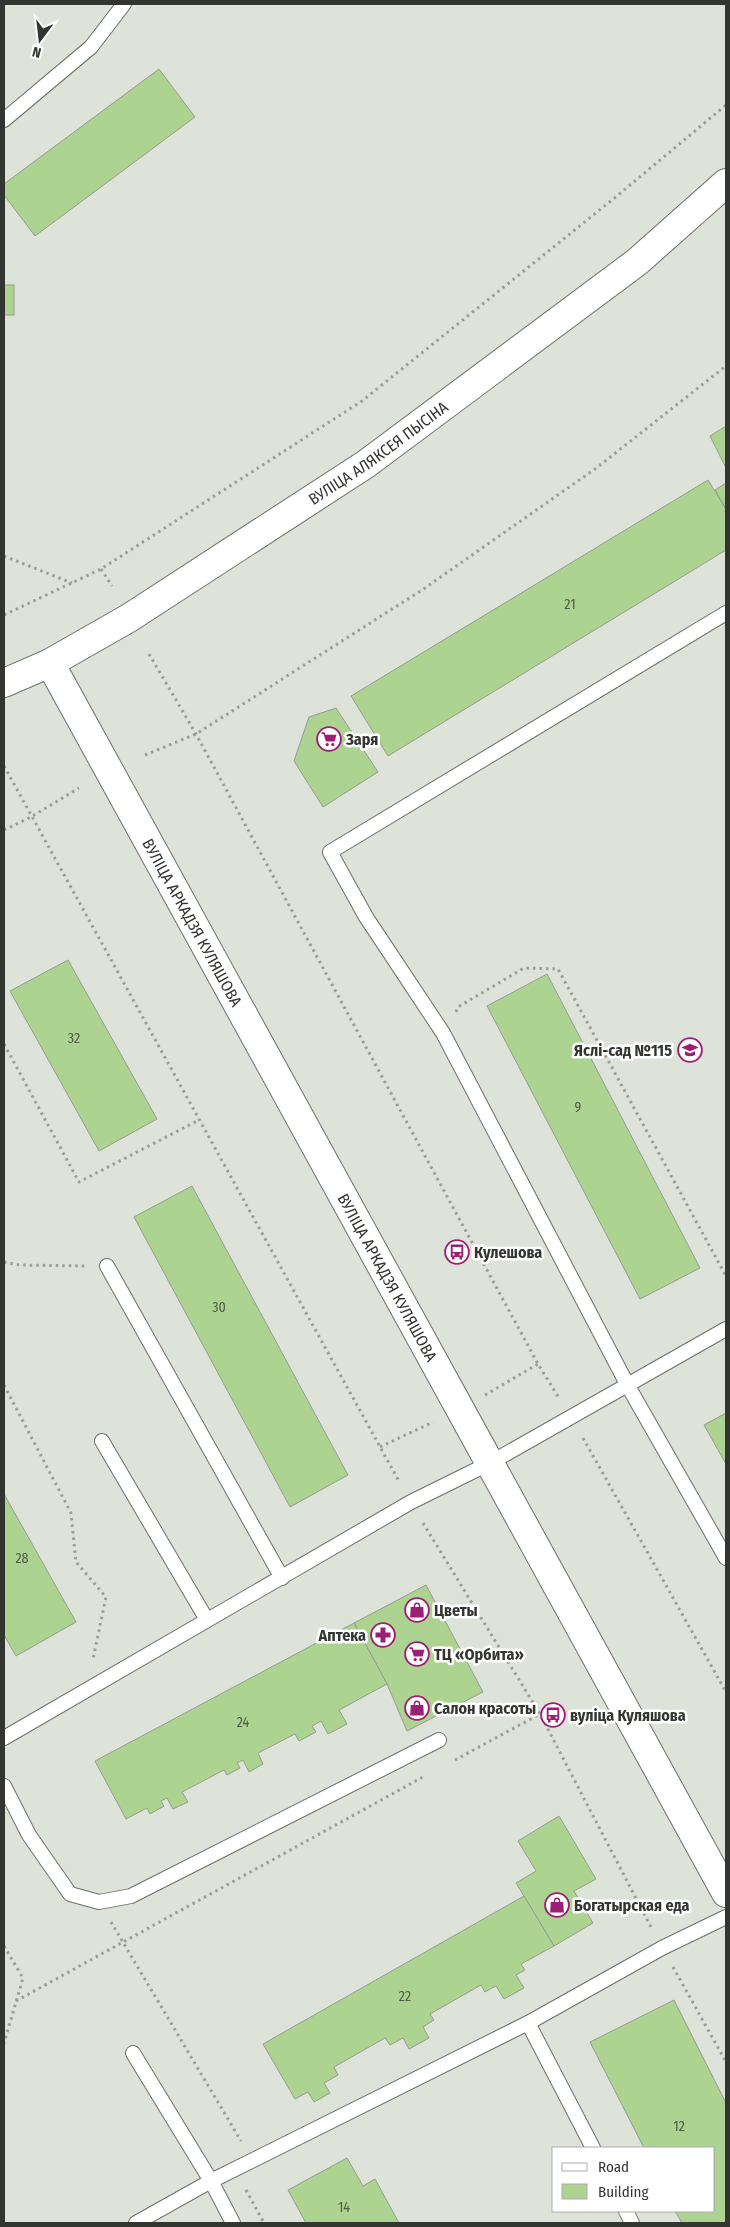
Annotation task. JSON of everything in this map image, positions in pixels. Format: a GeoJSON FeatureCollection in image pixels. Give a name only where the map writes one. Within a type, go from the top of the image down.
{"type":"FeatureCollection","features":[{"type":"Feature","properties":{"kind":"main road","name":"ВУЛІЦА АЛЯКСЕЯ ПЫСІНА"},"geometry":{"type":"LineString","coordinates":[[4,683],[50,663],[129,618],[366,464],[637,262],[726,183]]}},
{"type":"Feature","properties":{"kind":"main road","name":"ВУЛІЦА АРКАДЗЯ КУЛЯШОВА"},"geometry":{"type":"LineString","coordinates":[[50,663],[726,1893]]}},
{"type":"Feature","properties":{"kind":"lane"},"geometry":{"type":"LineString","coordinates":[[4,120],[91,48],[124,4]]}},
{"type":"Feature","properties":{"kind":"lane"},"geometry":{"type":"LineString","coordinates":[[726,613],[330,852],[366,917],[443,1033],[628,1386],[726,1558]]}},
{"type":"Feature","properties":{"kind":"lane"},"geometry":{"type":"LineString","coordinates":[[107,1266],[282,1578]]}},
{"type":"Feature","properties":{"kind":"lane"},"geometry":{"type":"LineString","coordinates":[[4,1738],[411,1502],[490,1463],[572,1418],[726,1329]]}},
{"type":"Feature","properties":{"kind":"lane"},"geometry":{"type":"LineString","coordinates":[[102,1441],[207,1620]]}},
{"type":"Feature","properties":{"kind":"lane"},"geometry":{"type":"LineString","coordinates":[[4,1786],[28,1835],[70,1894],[99,1902],[131,1896],[439,1740]]}},
{"type":"Feature","properties":{"kind":"lane"},"geometry":{"type":"LineString","coordinates":[[136,2223],[211,2181],[528,2022],[662,1948],[726,1917]]}},
{"type":"Feature","properties":{"kind":"lane"},"geometry":{"type":"LineString","coordinates":[[528,2022],[592,2147]]}},
{"type":"Feature","properties":{"kind":"lane"},"geometry":{"type":"LineString","coordinates":[[133,2053],[211,2181],[233,2223]]}},
{"type":"Feature","properties":{"kind":"path"},"geometry":{"type":"LineString","coordinates":[[4,615],[101,569],[362,401],[617,196],[726,105]]}},
{"type":"Feature","properties":{"kind":"path"},"geometry":{"type":"LineString","coordinates":[[144,755],[196,734],[422,590],[595,469],[726,366]]}},
{"type":"Feature","properties":{"kind":"path"},"geometry":{"type":"LineString","coordinates":[[4,556],[72,583]]}},
{"type":"Feature","properties":{"kind":"path"},"geometry":{"type":"LineString","coordinates":[[101,569],[112,586]]}},
{"type":"Feature","properties":{"kind":"path"},"geometry":{"type":"LineString","coordinates":[[150,654],[196,734],[538,1364],[572,1418],[726,1692]]}},
{"type":"Feature","properties":{"kind":"path"},"geometry":{"type":"LineString","coordinates":[[4,766],[411,1502],[540,1714],[662,1948],[726,2062]]}},
{"type":"Feature","properties":{"kind":"path"},"geometry":{"type":"LineString","coordinates":[[4,830],[31,817],[79,788]]}},
{"type":"Feature","properties":{"kind":"path"},"geometry":{"type":"LineString","coordinates":[[443,1033],[458,1007],[524,968],[558,968],[726,1276]]}},
{"type":"Feature","properties":{"kind":"path"},"geometry":{"type":"LineString","coordinates":[[4,1044],[79,1182],[199,1120]]}},
{"type":"Feature","properties":{"kind":"path"},"geometry":{"type":"LineString","coordinates":[[4,1262],[20,1265],[107,1266]]}},
{"type":"Feature","properties":{"kind":"path"},"geometry":{"type":"LineString","coordinates":[[4,1385],[71,1513],[76,1562],[106,1597],[86,1690]]}},
{"type":"Feature","properties":{"kind":"path"},"geometry":{"type":"LineString","coordinates":[[453,1761],[540,1714]]}},
{"type":"Feature","properties":{"kind":"path"},"geometry":{"type":"LineString","coordinates":[[16,2001],[122,1941],[427,1775]]}},
{"type":"Feature","properties":{"kind":"path"},"geometry":{"type":"LineString","coordinates":[[99,1902],[252,2161]]}},
{"type":"Feature","properties":{"kind":"path"},"geometry":{"type":"LineString","coordinates":[[4,1946],[23,1978],[4,2043]]}},
{"type":"Feature","properties":{"kind":"path"},"geometry":{"type":"LineString","coordinates":[[235,2169],[264,2223]]}},
{"type":"Feature","properties":{"kind":"building"},"geometry":{"type":"Polygon","coordinates":[[[159,69],[195,117],[35,236],[4,195],[4,184],[159,69]]]}},
{"type":"Feature","properties":{"kind":"building"},"geometry":{"type":"Polygon","coordinates":[[[4,285],[14,285],[14,315],[4,315],[4,285]]]}},
{"type":"Feature","properties":{"kind":"building"},"geometry":{"type":"Polygon","coordinates":[[[726,426],[726,468],[710,436],[726,426]]]}},
{"type":"Feature","properties":{"kind":"building"},"geometry":{"type":"Polygon","coordinates":[[[708,480],[726,509],[726,550],[388,756],[351,696],[708,480]]]}},
{"type":"Feature","properties":{"kind":"building"},"geometry":{"type":"Polygon","coordinates":[[[726,483],[726,509],[715,490],[726,483]]]}},
{"type":"Feature","properties":{"kind":"building","name":"Заря"},"geometry":{"type":"Polygon","coordinates":[[[336,708],[378,772],[323,807],[294,761],[309,717],[336,708]]]}},
{"type":"Feature","properties":{"kind":"building"},"geometry":{"type":"Polygon","coordinates":[[[68,960],[157,1119],[99,1151],[10,991],[68,960]]]}},
{"type":"Feature","properties":{"kind":"building"},"geometry":{"type":"Polygon","coordinates":[[[547,974],[700,1268],[640,1299],[487,1006],[547,974]]]}},
{"type":"Feature","properties":{"kind":"building"},"geometry":{"type":"Polygon","coordinates":[[[192,1186],[348,1475],[290,1507],[134,1217],[192,1186]]]}},
{"type":"Feature","properties":{"kind":"building"},"geometry":{"type":"Polygon","coordinates":[[[726,1413],[726,1464],[704,1425],[726,1413]]]}},
{"type":"Feature","properties":{"kind":"building"},"geometry":{"type":"Polygon","coordinates":[[[4,1494],[76,1622],[16,1656],[4,1635],[4,1494]]]}},
{"type":"Feature","properties":{"kind":"building","name":"ТЦ «Орбита»"},"geometry":{"type":"Polygon","coordinates":[[[426,1585],[483,1692],[407,1731],[387,1684],[354,1623],[426,1585]]]}},
{"type":"Feature","properties":{"kind":"building"},"geometry":{"type":"Polygon","coordinates":[[[354,1623],[387,1684],[339,1710],[347,1724],[328,1734],[321,1721],[312,1726],[316,1732],[299,1741],[295,1734],[258,1753],[263,1764],[249,1772],[243,1760],[237,1763],[240,1768],[227,1775],[224,1770],[182,1792],[188,1802],[173,1809],[167,1798],[161,1801],[164,1806],[150,1814],[147,1808],[126,1819],[95,1761],[354,1623]]]}},
{"type":"Feature","properties":{"kind":"building"},"geometry":{"type":"Polygon","coordinates":[[[559,1816],[596,1879],[574,1891],[593,1923],[554,1946],[516,1883],[536,1871],[518,1841],[559,1816]]]}},
{"type":"Feature","properties":{"kind":"building"},"geometry":{"type":"Polygon","coordinates":[[[524,1896],[554,1946],[521,1964],[525,1970],[516,1975],[524,1988],[504,1999],[496,1986],[485,1992],[481,1985],[430,2014],[434,2020],[423,2027],[429,2038],[409,2049],[403,2038],[390,2045],[385,2038],[334,2067],[338,2075],[324,2083],[330,2093],[314,2102],[308,2092],[295,2099],[263,2044],[524,1896]]]}},
{"type":"Feature","properties":{"kind":"building"},"geometry":{"type":"Polygon","coordinates":[[[674,2000],[726,2103],[726,2223],[682,2223],[676,2212],[715,2212],[715,2147],[643,2147],[590,2042],[674,2000]]]}},
{"type":"Feature","properties":{"kind":"building"},"geometry":{"type":"Polygon","coordinates":[[[347,2158],[363,2186],[375,2179],[399,2223],[306,2223],[288,2190],[347,2158]]]}},
{"type":"Feature","properties":{"kind":"place","name":"Заря"},"geometry":{"type":"Point","coordinates":[329,739]}},
{"type":"Feature","properties":{"kind":"place","name":"Яслі-сад №115"},"geometry":{"type":"Point","coordinates":[690,1050]}},
{"type":"Feature","properties":{"kind":"place","name":"Кулешова"},"geometry":{"type":"Point","coordinates":[457,1252]}},
{"type":"Feature","properties":{"kind":"place","name":"Цветы"},"geometry":{"type":"Point","coordinates":[417,1610]}},
{"type":"Feature","properties":{"kind":"place","name":"Аптека"},"geometry":{"type":"Point","coordinates":[383,1635]}},
{"type":"Feature","properties":{"kind":"place","name":"ТЦ «Орбита»"},"geometry":{"type":"Point","coordinates":[417,1654]}},
{"type":"Feature","properties":{"kind":"place","name":"Салон красоты"},"geometry":{"type":"Point","coordinates":[417,1708]}},
{"type":"Feature","properties":{"kind":"place","name":"вуліца Куляшова"},"geometry":{"type":"Point","coordinates":[553,1715]}},
{"type":"Feature","properties":{"kind":"place","name":"Богатырская еда"},"geometry":{"type":"Point","coordinates":[557,1905]}}]}
